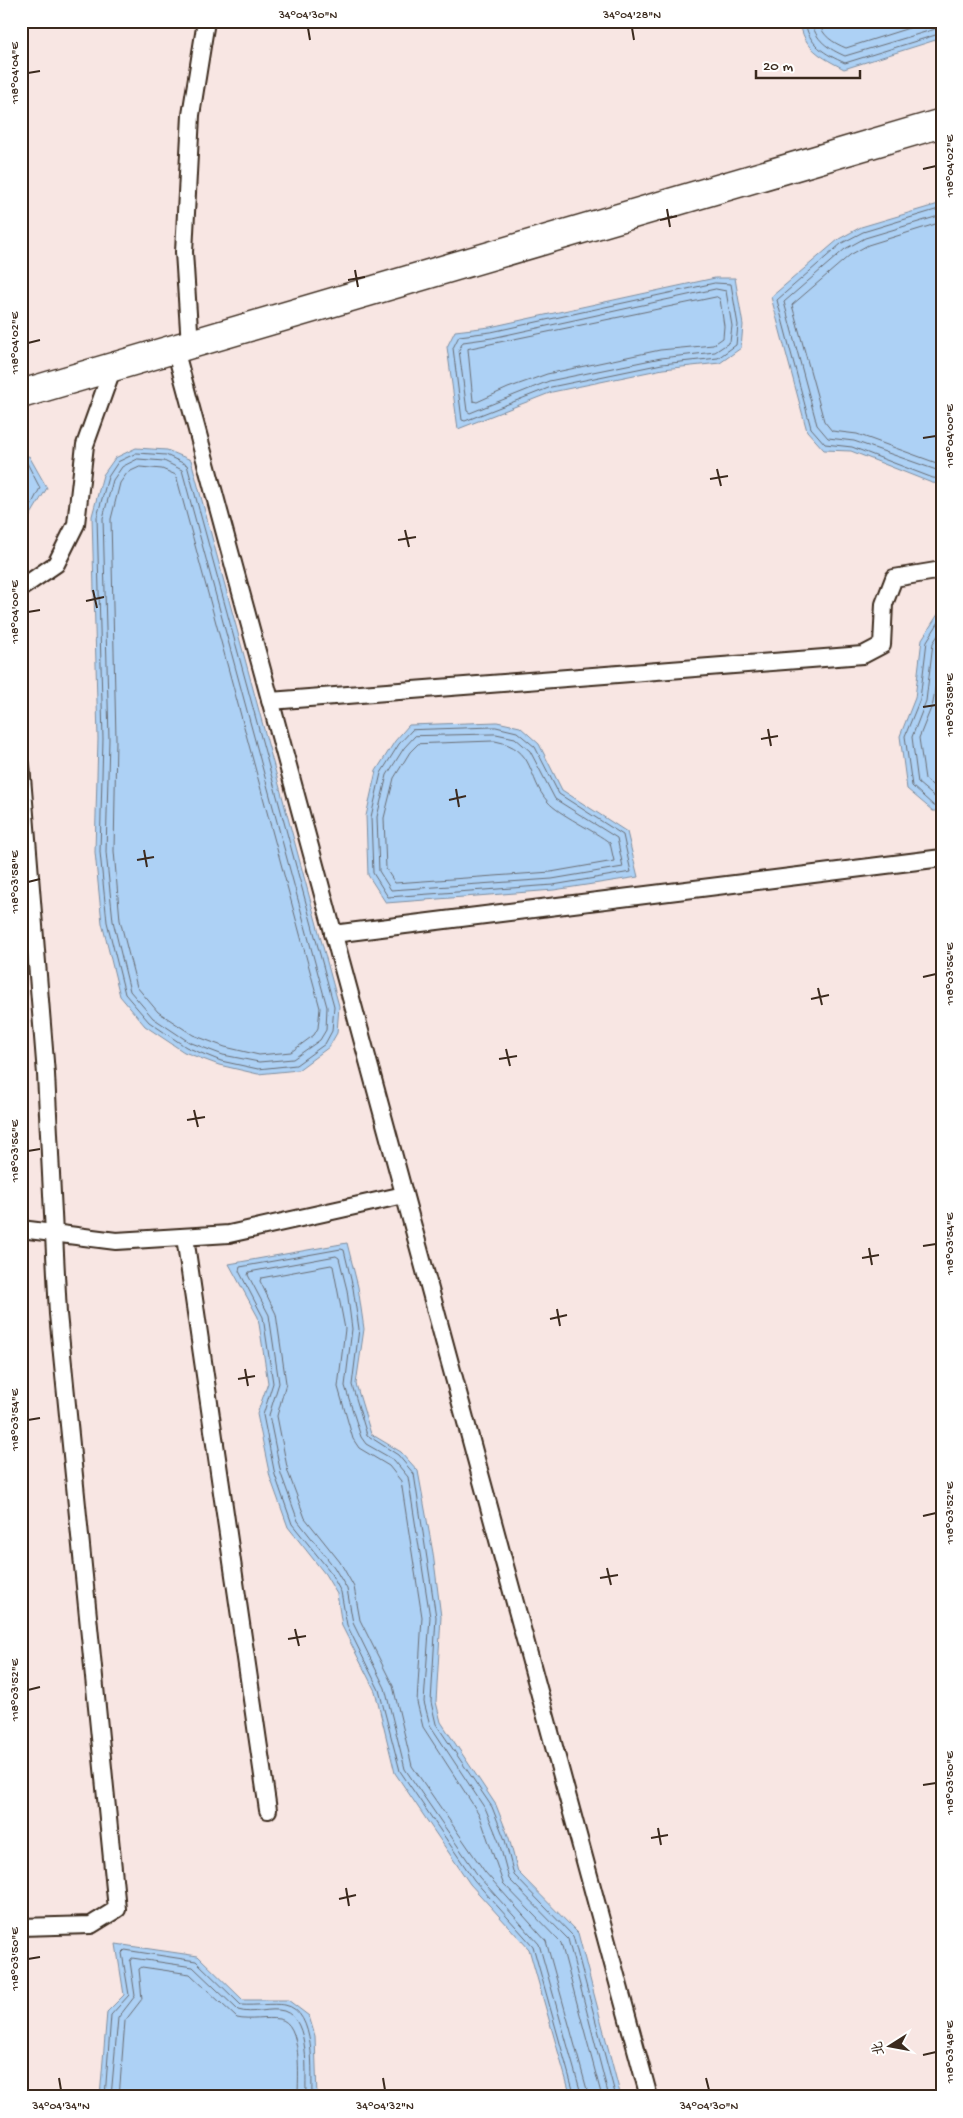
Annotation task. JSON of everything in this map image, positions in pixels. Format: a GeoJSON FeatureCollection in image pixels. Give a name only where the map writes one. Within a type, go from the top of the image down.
{"type":"FeatureCollection","features":[{"type":"Feature","properties":{"kind":"street"},"geometry":{"type":"LineString","coordinates":[[21,394],[942,123]]}},
{"type":"Feature","properties":{"kind":"lane"},"geometry":{"type":"LineString","coordinates":[[206,21],[191,115],[184,252],[182,347],[270,702],[650,2097]]}},
{"type":"Feature","properties":{"kind":"lane"},"geometry":{"type":"LineString","coordinates":[[21,588],[56,564],[76,524],[85,445],[113,367]]}},
{"type":"Feature","properties":{"kind":"lane"},"geometry":{"type":"LineString","coordinates":[[270,702],[863,655],[882,645],[884,604],[894,578],[942,570]]}},
{"type":"Feature","properties":{"kind":"lane"},"geometry":{"type":"LineString","coordinates":[[21,765],[46,1074],[58,1314],[117,1909],[92,1925],[21,1928]]}},
{"type":"Feature","properties":{"kind":"lane"},"geometry":{"type":"LineString","coordinates":[[333,934],[942,858]]}},
{"type":"Feature","properties":{"kind":"lane"},"geometry":{"type":"LineString","coordinates":[[21,1229],[116,1241],[229,1234],[404,1196]]}},
{"type":"Feature","properties":{"kind":"lane"},"geometry":{"type":"LineString","coordinates":[[185,1236],[268,1810]]}},
{"type":"Feature","properties":{"kind":"water"},"geometry":{"type":"Polygon","coordinates":[[[800,21],[942,21],[942,38],[844,69],[821,56],[809,45],[802,31],[800,21]]]}},
{"type":"Feature","properties":{"kind":"water"},"geometry":{"type":"Polygon","coordinates":[[[942,203],[942,484],[932,483],[851,451],[824,450],[807,431],[771,297],[839,239],[861,227],[942,203]]]}},
{"type":"Feature","properties":{"kind":"water"},"geometry":{"type":"Polygon","coordinates":[[[715,278],[735,278],[743,325],[741,348],[720,363],[663,369],[552,392],[458,429],[447,347],[455,331],[490,327],[715,278]]]}},
{"type":"Feature","properties":{"kind":"water"},"geometry":{"type":"Polygon","coordinates":[[[136,448],[167,450],[191,460],[339,1006],[337,1033],[329,1047],[298,1070],[258,1074],[219,1065],[184,1052],[145,1026],[120,996],[102,923],[95,852],[98,739],[92,516],[103,475],[115,458],[136,448]]]}},
{"type":"Feature","properties":{"kind":"water"},"geometry":{"type":"Polygon","coordinates":[[[29,456],[47,488],[21,531],[21,458],[29,456]]]}},
{"type":"Feature","properties":{"kind":"water"},"geometry":{"type":"Polygon","coordinates":[[[942,608],[942,811],[933,811],[907,789],[900,736],[915,698],[922,639],[942,608]]]}},
{"type":"Feature","properties":{"kind":"water"},"geometry":{"type":"Polygon","coordinates":[[[497,722],[520,727],[539,744],[562,790],[627,832],[638,877],[554,890],[386,903],[368,875],[366,816],[376,771],[395,741],[409,725],[497,722]]]}},
{"type":"Feature","properties":{"kind":"water"},"geometry":{"type":"Polygon","coordinates":[[[347,1243],[358,1287],[364,1329],[356,1384],[371,1434],[401,1452],[418,1471],[433,1553],[441,1617],[436,1702],[441,1722],[496,1805],[509,1838],[518,1872],[578,1933],[621,2097],[571,2097],[529,1949],[470,1884],[395,1773],[375,1691],[342,1626],[337,1594],[325,1574],[288,1527],[270,1477],[257,1414],[268,1383],[258,1317],[229,1264],[347,1243]]]}},
{"type":"Feature","properties":{"kind":"water"},"geometry":{"type":"Polygon","coordinates":[[[116,1944],[198,1956],[243,2000],[288,2000],[309,2016],[315,2036],[317,2097],[100,2097],[107,2012],[124,1995],[116,1944]]]}}]}
